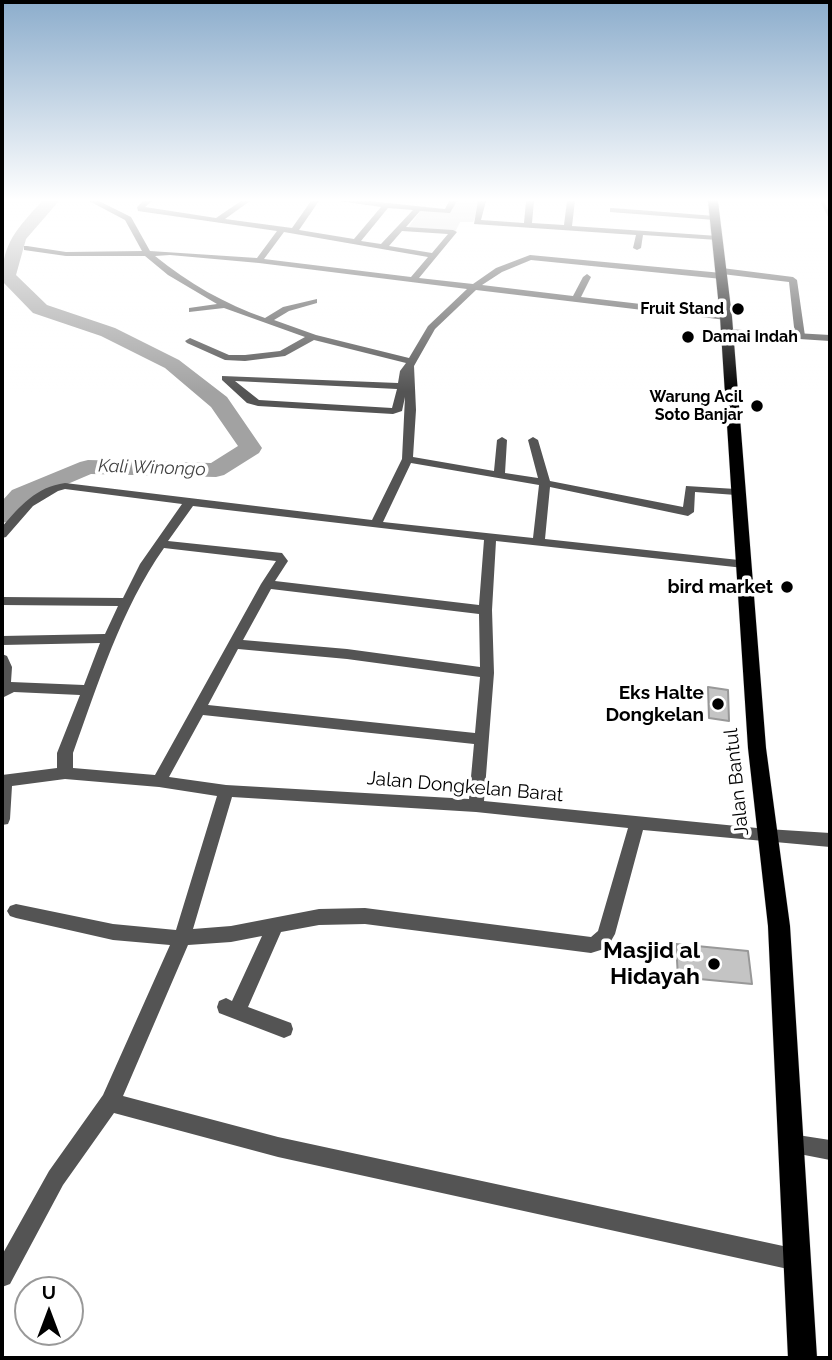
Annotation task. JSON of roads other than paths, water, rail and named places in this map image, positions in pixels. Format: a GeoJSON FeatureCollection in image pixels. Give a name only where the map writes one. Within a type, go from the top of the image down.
{"type":"FeatureCollection","features":[{"type":"Feature","properties":{"kind":"main road","name":"Jalan Bantul"},"geometry":{"type":"LineString","coordinates":[[721,264],[756,734],[779,926],[803,1358]]}},
{"type":"Feature","properties":{"kind":"street"},"geometry":{"type":"LineString","coordinates":[[162,264],[174,276],[226,305],[313,337],[410,366]]}},
{"type":"Feature","properties":{"kind":"street"},"geometry":{"type":"LineString","coordinates":[[287,264],[576,299],[800,336],[830,338]]}},
{"type":"Feature","properties":{"kind":"street"},"geometry":{"type":"LineString","coordinates":[[413,280],[425,264]]}},
{"type":"Feature","properties":{"kind":"street"},"geometry":{"type":"LineString","coordinates":[[400,386],[225,377],[256,403],[398,410],[403,373],[437,322],[474,287],[512,264]]}},
{"type":"Feature","properties":{"kind":"street"},"geometry":{"type":"LineString","coordinates":[[614,264],[793,280],[800,336]]}},
{"type":"Feature","properties":{"kind":"street"},"geometry":{"type":"LineString","coordinates":[[576,299],[587,278]]}},
{"type":"Feature","properties":{"kind":"street"},"geometry":{"type":"LineString","coordinates":[[266,321],[286,309],[314,301]]}},
{"type":"Feature","properties":{"kind":"street"},"geometry":{"type":"LineString","coordinates":[[192,310],[226,305]]}},
{"type":"Feature","properties":{"kind":"street"},"geometry":{"type":"LineString","coordinates":[[190,341],[228,358],[245,358],[282,354],[313,337]]}},
{"type":"Feature","properties":{"kind":"street"},"geometry":{"type":"LineString","coordinates":[[376,524],[407,459],[411,410],[410,366]]}},
{"type":"Feature","properties":{"kind":"street"},"geometry":{"type":"LineString","coordinates":[[499,475],[502,440]]}},
{"type":"Feature","properties":{"kind":"street"},"geometry":{"type":"LineString","coordinates":[[533,440],[545,483],[539,542]]}},
{"type":"Feature","properties":{"kind":"street"},"geometry":{"type":"LineString","coordinates":[[407,459],[688,512],[690,488],[736,492]]}},
{"type":"Feature","properties":{"kind":"street"},"geometry":{"type":"LineString","coordinates":[[2,534],[40,495],[58,486],[744,564]]}},
{"type":"Feature","properties":{"kind":"street"},"geometry":{"type":"LineString","coordinates":[[65,774],[65,753],[109,638],[146,564],[190,502]]}},
{"type":"Feature","properties":{"kind":"street"},"geometry":{"type":"LineString","coordinates":[[476,806],[487,673],[485,610],[490,536]]}},
{"type":"Feature","properties":{"kind":"street"},"geometry":{"type":"LineString","coordinates":[[159,781],[267,584],[282,563],[280,556],[160,544]]}},
{"type":"Feature","properties":{"kind":"street"},"geometry":{"type":"LineString","coordinates":[[267,584],[485,610]]}},
{"type":"Feature","properties":{"kind":"street"},"geometry":{"type":"LineString","coordinates":[[2,601],[127,602]]}},
{"type":"Feature","properties":{"kind":"street"},"geometry":{"type":"LineString","coordinates":[[2,640],[109,638]]}},
{"type":"Feature","properties":{"kind":"street"},"geometry":{"type":"LineString","coordinates":[[235,644],[347,654],[487,673]]}},
{"type":"Feature","properties":{"kind":"street"},"geometry":{"type":"LineString","coordinates":[[2,659],[5,667],[2,692]]}},
{"type":"Feature","properties":{"kind":"street"},"geometry":{"type":"LineString","coordinates":[[2,692],[11,687],[89,690]]}},
{"type":"Feature","properties":{"kind":"street"},"geometry":{"type":"LineString","coordinates":[[200,709],[483,739]]}},
{"type":"Feature","properties":{"kind":"street","name":"Jalan Dongkelan Barat"},"geometry":{"type":"LineString","coordinates":[[3,780],[65,774],[159,781],[226,791],[476,806],[830,840]]}},
{"type":"Feature","properties":{"kind":"street"},"geometry":{"type":"LineString","coordinates":[[2,819],[3,780]]}},
{"type":"Feature","properties":{"kind":"street"},"geometry":{"type":"LineString","coordinates":[[2,1276],[57,1178],[110,1102],[182,938],[226,791]]}},
{"type":"Feature","properties":{"kind":"street"},"geometry":{"type":"LineString","coordinates":[[16,911],[113,932],[182,938],[231,934],[319,917],[365,916],[584,945],[601,942],[606,934],[637,823]]}},
{"type":"Feature","properties":{"kind":"street"},"geometry":{"type":"LineString","coordinates":[[275,926],[232,1009],[284,1029]]}},
{"type":"Feature","properties":{"kind":"street"},"geometry":{"type":"LineString","coordinates":[[110,1102],[278,1147],[797,1260]]}},
{"type":"Feature","properties":{"kind":"street"},"geometry":{"type":"LineString","coordinates":[[791,1144],[830,1150]]}},
{"type":"Feature","properties":{"kind":"waterway","name":"Kali Winongo"},"geometry":{"type":"LineString","coordinates":[[2,516],[21,495],[88,467],[216,470],[251,448],[219,402],[172,364],[108,332],[40,309],[7,276],[10,264]]}},
{"type":"Feature","properties":{"kind":"place","name":"Fruit Stand"},"geometry":{"type":"Point","coordinates":[738,309]}},
{"type":"Feature","properties":{"kind":"place","name":"Damai Indah"},"geometry":{"type":"Point","coordinates":[688,337]}},
{"type":"Feature","properties":{"kind":"place","name":"Warung Acil Soto Banjar"},"geometry":{"type":"Point","coordinates":[757,406]}},
{"type":"Feature","properties":{"kind":"place","name":"bird market"},"geometry":{"type":"Point","coordinates":[787,587]}},
{"type":"Feature","properties":{"kind":"place","name":"Eks Halte Dongkelan"},"geometry":{"type":"Point","coordinates":[718,704]}},
{"type":"Feature","properties":{"kind":"place","name":"Masjid al Hidayah"},"geometry":{"type":"Point","coordinates":[714,964]}}]}
